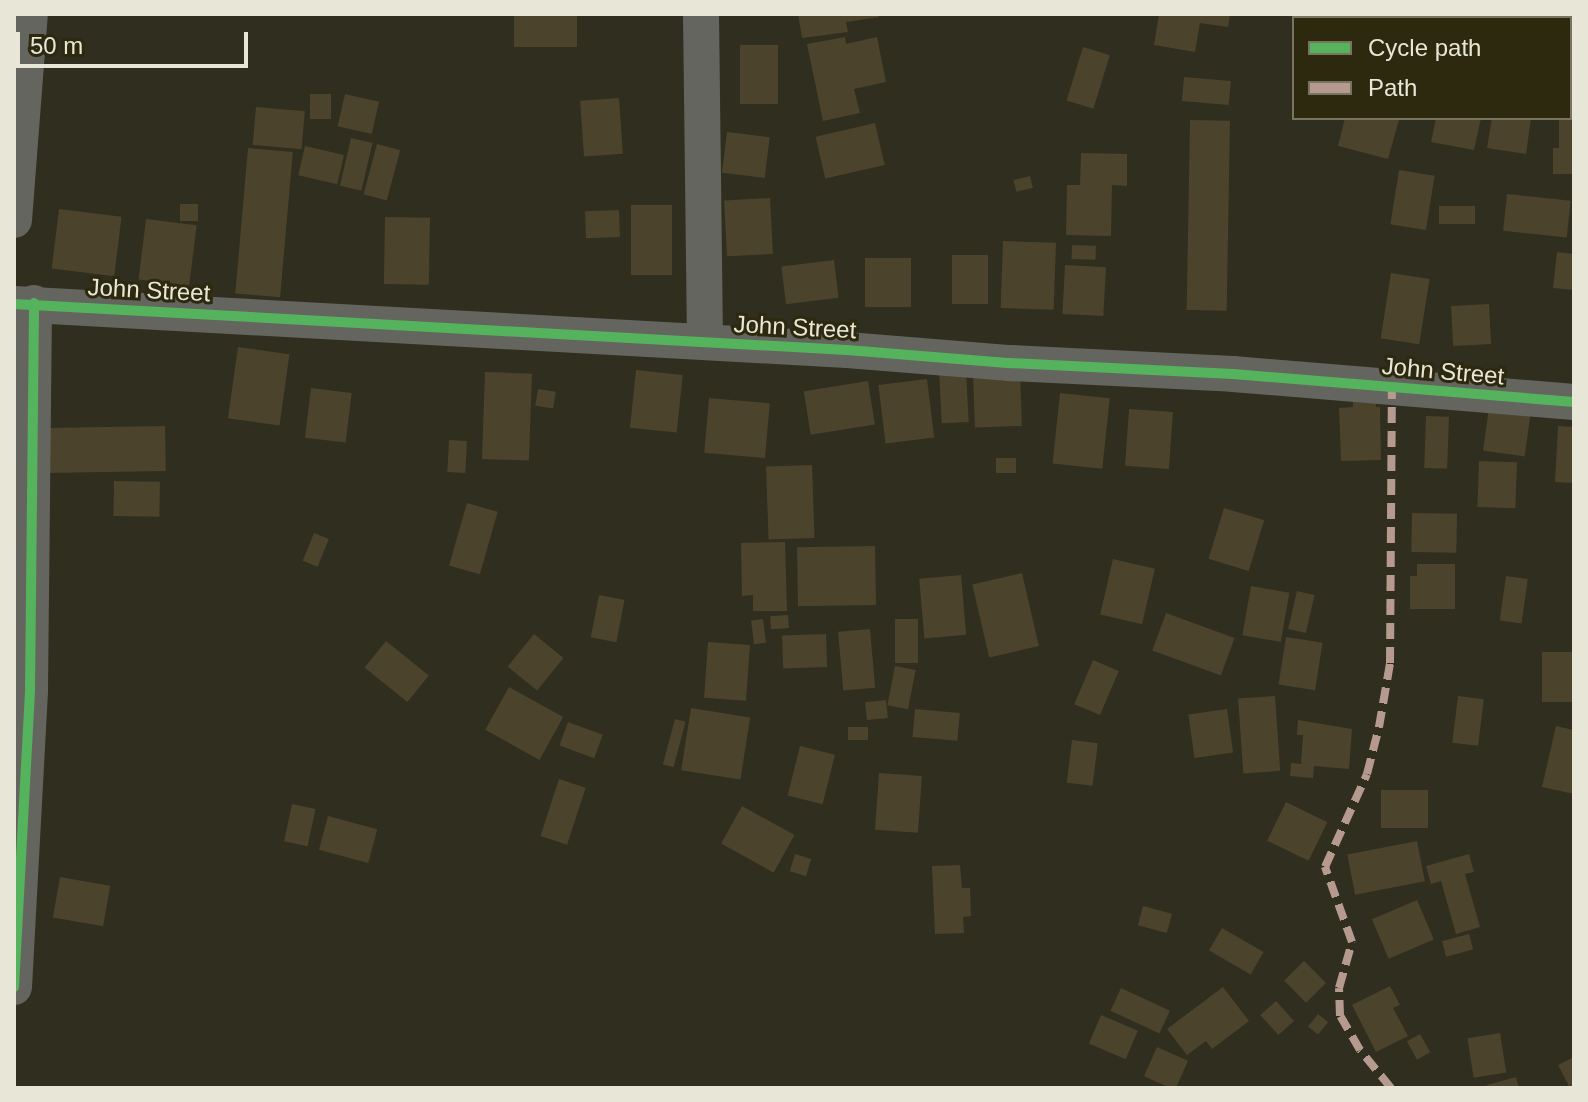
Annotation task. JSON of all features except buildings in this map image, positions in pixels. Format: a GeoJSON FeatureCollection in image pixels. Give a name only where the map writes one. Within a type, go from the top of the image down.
{"type":"FeatureCollection","features":[{"type":"Feature","properties":{"kind":"street"},"geometry":{"type":"LineString","coordinates":[[14,220],[30,14]]}},
{"type":"Feature","properties":{"kind":"street"},"geometry":{"type":"LineString","coordinates":[[701,14],[705,342]]}},
{"type":"Feature","properties":{"kind":"street"},"geometry":{"type":"LineString","coordinates":[[14,987],[30,690],[24,304]]}},
{"type":"Feature","properties":{"kind":"street","name":"John Street"},"geometry":{"type":"LineString","coordinates":[[24,304],[1233,374],[1574,402]]}},
{"type":"Feature","properties":{"kind":"marked path"},"geometry":{"type":"LineString","coordinates":[[1391,1088],[1360,1050],[1340,1016],[1339,988],[1352,942],[1325,867],[1367,774],[1390,663],[1392,387]]}},
{"type":"Feature","properties":{"kind":"cycle path"},"geometry":{"type":"LineString","coordinates":[[14,987],[30,690],[34,303]]}},
{"type":"Feature","properties":{"kind":"cycle path"},"geometry":{"type":"LineString","coordinates":[[14,304],[1233,374],[1574,402]]}}]}
